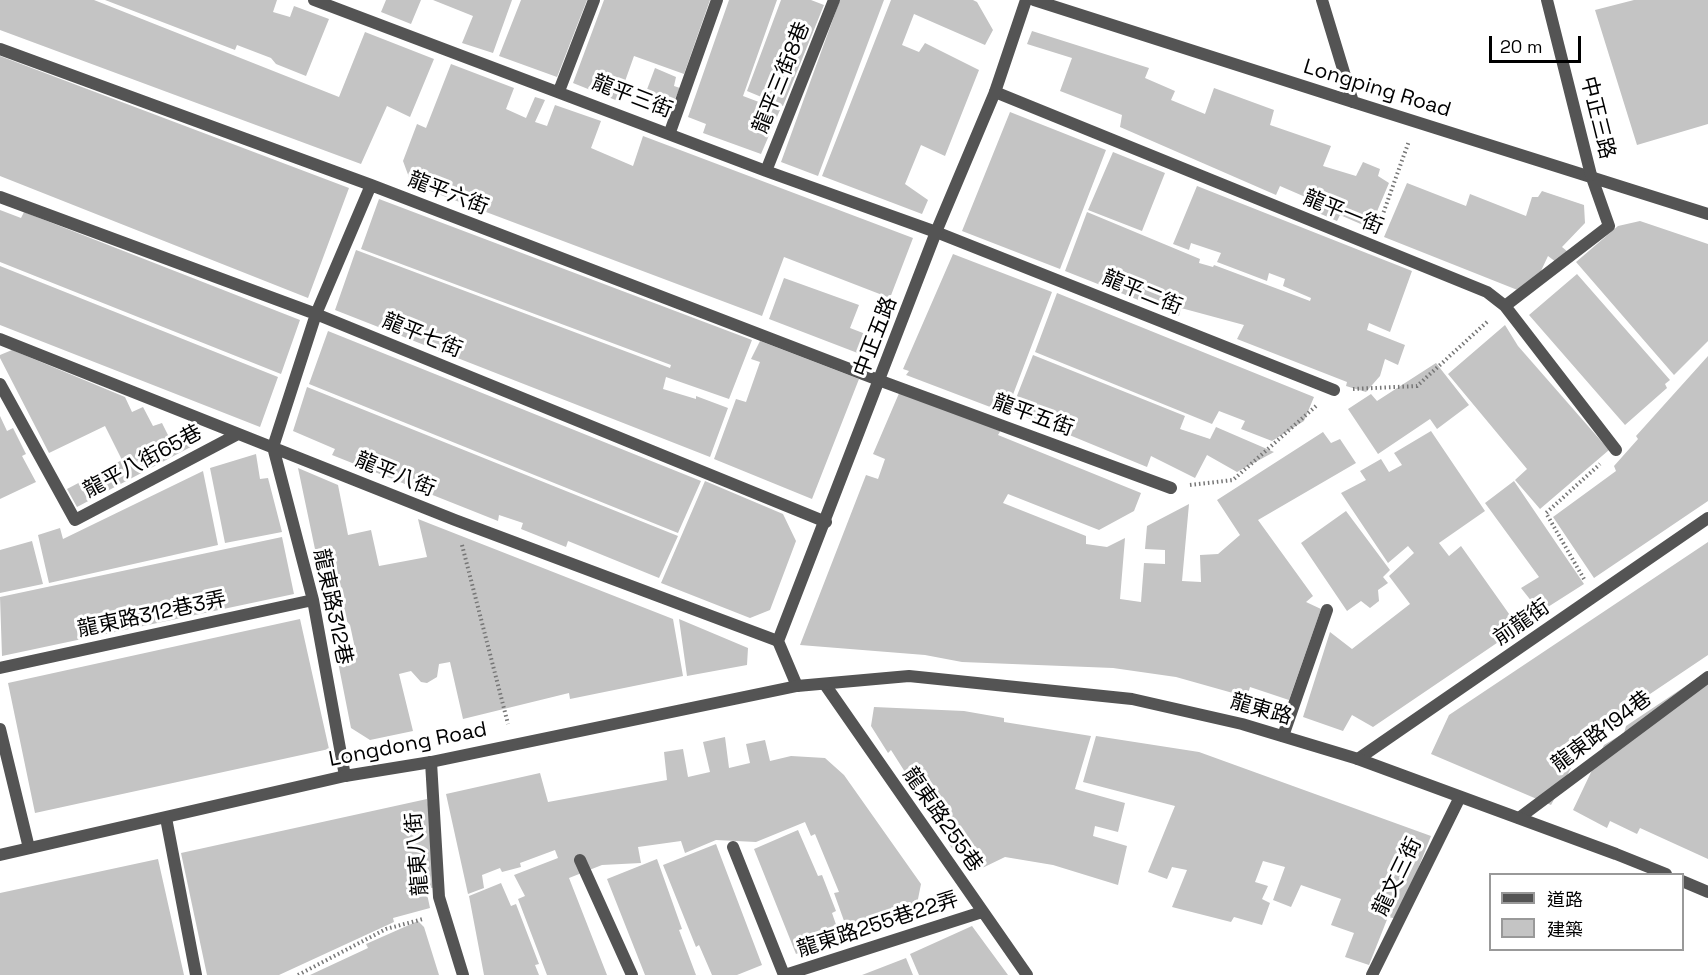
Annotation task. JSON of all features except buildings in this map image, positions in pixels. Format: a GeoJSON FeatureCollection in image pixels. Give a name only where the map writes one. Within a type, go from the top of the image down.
{"type":"FeatureCollection","features":[{"type":"Feature","properties":{"kind":"street","name":"龍平三街"},"geometry":{"type":"LineString","coordinates":[[314,0],[670,132],[766,171],[936,232]]}},
{"type":"Feature","properties":{"kind":"street"},"geometry":{"type":"LineString","coordinates":[[559,91],[594,0]]}},
{"type":"Feature","properties":{"kind":"street"},"geometry":{"type":"LineString","coordinates":[[670,132],[717,0]]}},
{"type":"Feature","properties":{"kind":"street","name":"龍平三街8巷"},"geometry":{"type":"LineString","coordinates":[[766,171],[834,0]]}},
{"type":"Feature","properties":{"kind":"street","name":"中正五路"},"geometry":{"type":"LineString","coordinates":[[778,641],[881,381],[936,232],[995,92],[1026,0]]}},
{"type":"Feature","properties":{"kind":"street","name":"Longping Road"},"geometry":{"type":"LineString","coordinates":[[1034,0],[1708,214]]}},
{"type":"Feature","properties":{"kind":"street"},"geometry":{"type":"LineString","coordinates":[[1322,0],[1353,102]]}},
{"type":"Feature","properties":{"kind":"street","name":"中正三路"},"geometry":{"type":"LineString","coordinates":[[1505,306],[1609,226],[1591,175],[1547,0]]}},
{"type":"Feature","properties":{"kind":"street","name":"龍平六街"},"geometry":{"type":"LineString","coordinates":[[0,49],[370,185],[881,381]]}},
{"type":"Feature","properties":{"kind":"street","name":"龍平一街"},"geometry":{"type":"LineString","coordinates":[[995,92],[1487,292],[1505,306],[1616,450]]}},
{"type":"Feature","properties":{"kind":"street"},"geometry":{"type":"LineString","coordinates":[[273,447],[316,314],[370,185]]}},
{"type":"Feature","properties":{"kind":"street","name":"龍平七街"},"geometry":{"type":"LineString","coordinates":[[0,197],[316,314],[826,522]]}},
{"type":"Feature","properties":{"kind":"street","name":"龍平二街"},"geometry":{"type":"LineString","coordinates":[[936,232],[1334,390]]}},
{"type":"Feature","properties":{"kind":"street","name":"龍平八街"},"geometry":{"type":"LineString","coordinates":[[0,339],[455,520],[778,641]]}},
{"type":"Feature","properties":{"kind":"street","name":"龍平五街"},"geometry":{"type":"LineString","coordinates":[[881,381],[1171,488]]}},
{"type":"Feature","properties":{"kind":"street","name":"龍平八街65巷"},"geometry":{"type":"LineString","coordinates":[[0,384],[75,520],[238,434]]}},
{"type":"Feature","properties":{"kind":"street","name":"龍東路312巷"},"geometry":{"type":"LineString","coordinates":[[273,447],[313,600],[345,776]]}},
{"type":"Feature","properties":{"kind":"street","name":"前龍街"},"geometry":{"type":"LineString","coordinates":[[1358,759],[1708,518]]}},
{"type":"Feature","properties":{"kind":"street","name":"龍東路312巷3弄"},"geometry":{"type":"LineString","coordinates":[[0,669],[313,600]]}},
{"type":"Feature","properties":{"kind":"street"},"geometry":{"type":"LineString","coordinates":[[1283,736],[1327,610]]}},
{"type":"Feature","properties":{"kind":"street"},"geometry":{"type":"LineString","coordinates":[[778,641],[796,686]]}},
{"type":"Feature","properties":{"kind":"street","name":"龍東路"},"geometry":{"type":"LineString","coordinates":[[826,686],[909,676],[1132,699],[1283,736],[1358,759],[1663,873]]}},
{"type":"Feature","properties":{"kind":"street","name":"龍東路194巷"},"geometry":{"type":"LineString","coordinates":[[1519,818],[1708,677]]}},
{"type":"Feature","properties":{"kind":"street","name":"Longdong Road"},"geometry":{"type":"LineString","coordinates":[[0,855],[345,776],[431,762],[796,686],[826,686]]}},
{"type":"Feature","properties":{"kind":"street","name":"龍東路255巷"},"geometry":{"type":"LineString","coordinates":[[826,686],[1027,975]]}},
{"type":"Feature","properties":{"kind":"street"},"geometry":{"type":"LineString","coordinates":[[0,729],[29,848]]}},
{"type":"Feature","properties":{"kind":"street","name":"龍東八街"},"geometry":{"type":"LineString","coordinates":[[431,762],[439,897],[463,975]]}},
{"type":"Feature","properties":{"kind":"street","name":"龍文三街"},"geometry":{"type":"LineString","coordinates":[[1372,975],[1460,797]]}},
{"type":"Feature","properties":{"kind":"street"},"geometry":{"type":"LineString","coordinates":[[166,818],[196,975]]}},
{"type":"Feature","properties":{"kind":"street"},"geometry":{"type":"LineString","coordinates":[[733,847],[785,975]]}},
{"type":"Feature","properties":{"kind":"street"},"geometry":{"type":"LineString","coordinates":[[580,860],[632,975]]}},
{"type":"Feature","properties":{"kind":"street"},"geometry":{"type":"LineString","coordinates":[[1684,881],[1707,891]]}},
{"type":"Feature","properties":{"kind":"street","name":"龍東路255巷22弄"},"geometry":{"type":"LineString","coordinates":[[785,975],[815,971],[982,912]]}},
{"type":"Feature","properties":{"kind":"path"},"geometry":{"type":"LineString","coordinates":[[1371,245],[1416,122]]}},
{"type":"Feature","properties":{"kind":"path"},"geometry":{"type":"LineString","coordinates":[[1594,597],[1546,513],[1616,450]]}},
{"type":"Feature","properties":{"kind":"path"},"geometry":{"type":"LineString","coordinates":[[455,520],[513,745]]}},
{"type":"Feature","properties":{"kind":"path"},"geometry":{"type":"LineString","coordinates":[[298,975],[386,929],[445,913]]}}]}
